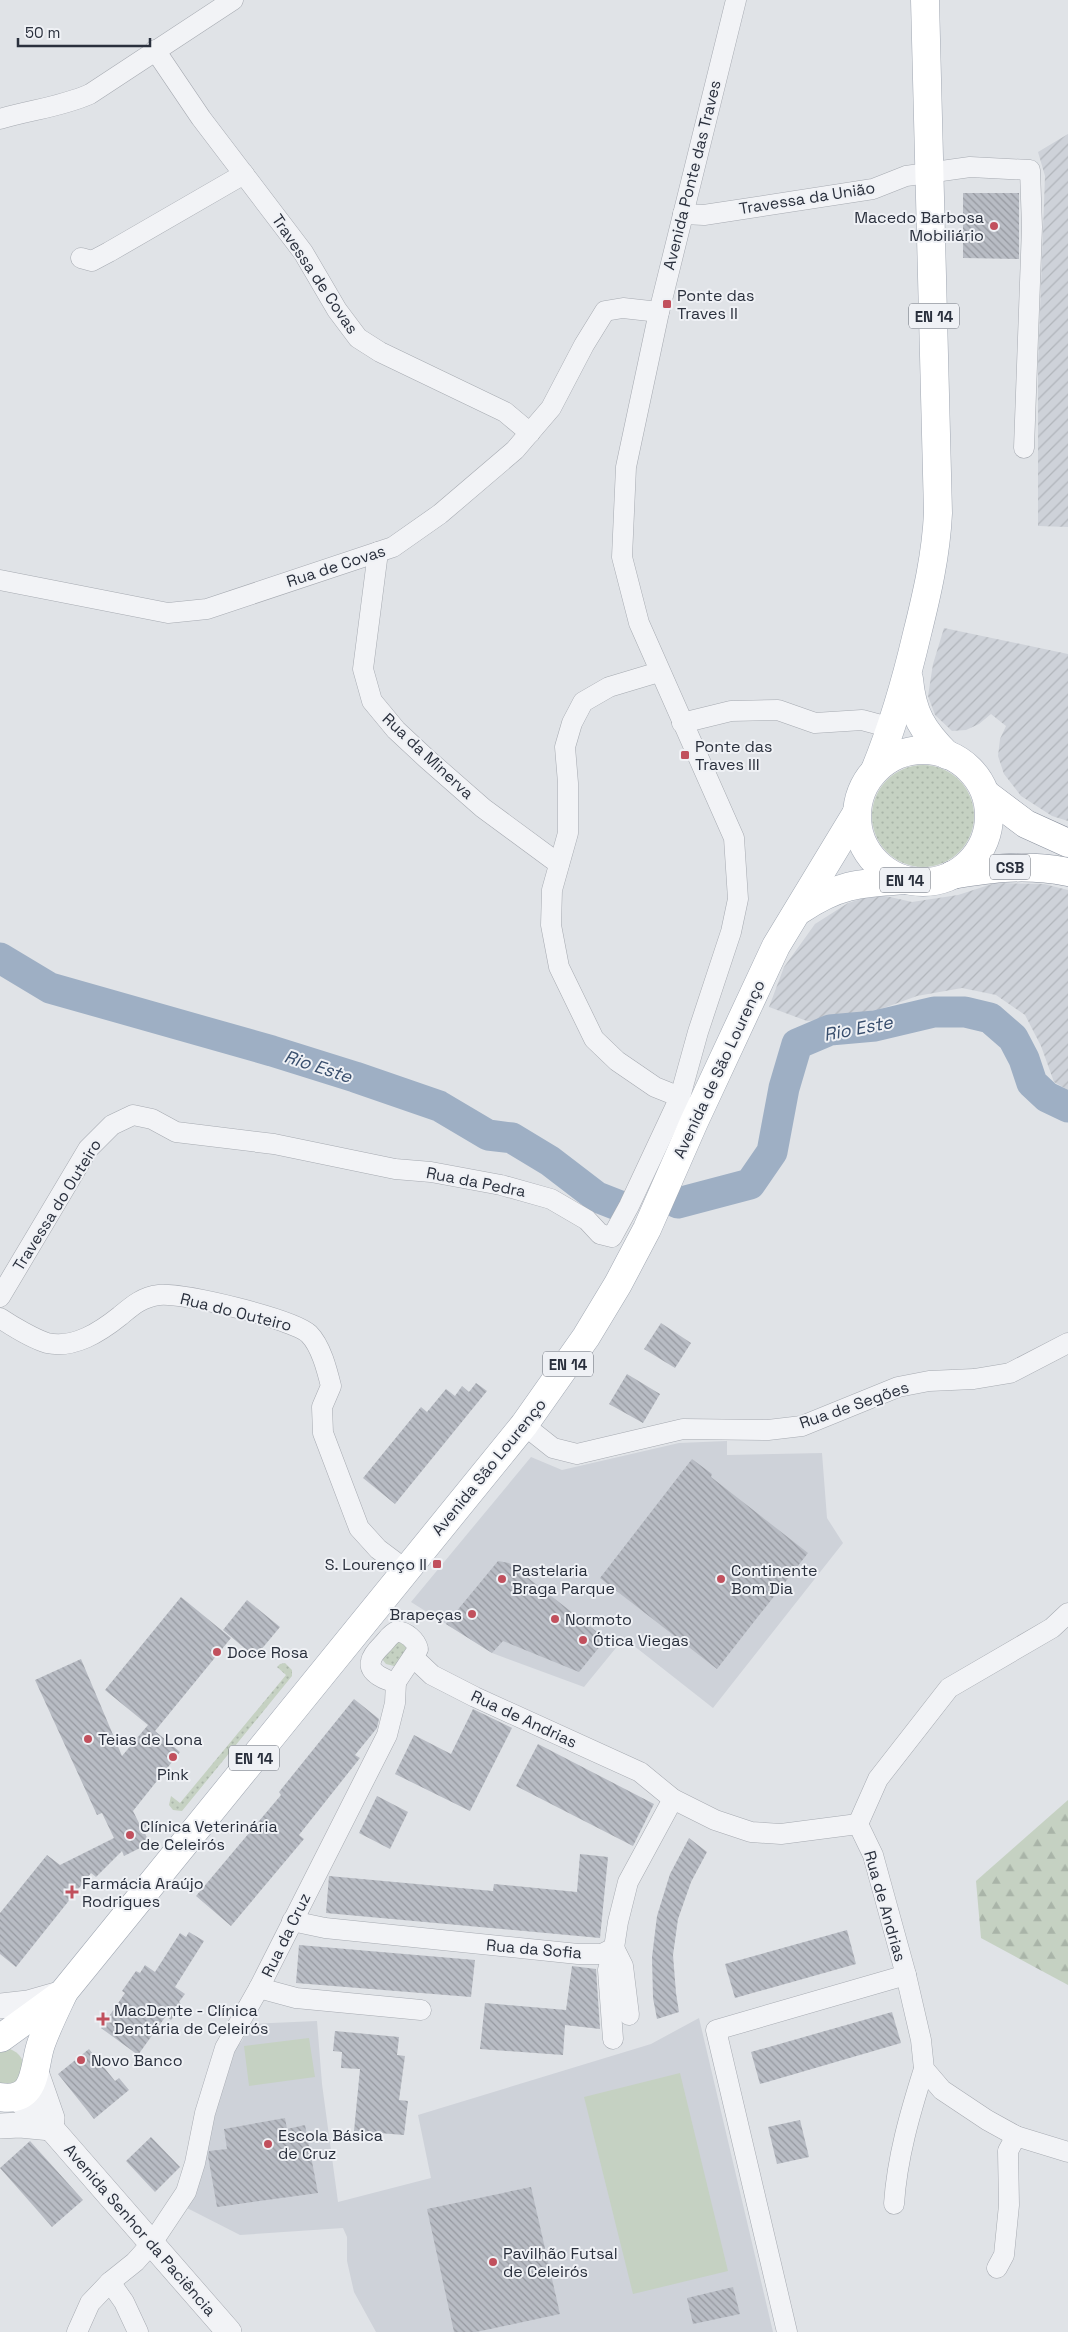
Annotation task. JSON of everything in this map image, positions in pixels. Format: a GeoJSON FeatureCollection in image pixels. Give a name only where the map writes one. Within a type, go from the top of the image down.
{"type":"FeatureCollection","features":[{"type":"Feature","properties":{"kind":"main road","name":"EN 14"},"geometry":{"type":"LineString","coordinates":[[925,0],[929,174]]}},
{"type":"Feature","properties":{"kind":"main road","name":"Avenida de São Lourenço"},"geometry":{"type":"LineString","coordinates":[[904,880],[885,870],[870,856],[862,843],[856,814],[858,799],[864,785],[875,770],[892,728],[932,575],[936,545],[938,513],[937,458],[929,174]]}},
{"type":"Feature","properties":{"kind":"main road","name":"Avenida de São Lourenço"},"geometry":{"type":"LineString","coordinates":[[908,670],[910,692],[920,723],[928,735],[947,755]]}},
{"type":"Feature","properties":{"kind":"main road","name":"Avenida de São Lourenço"},"geometry":{"type":"LineString","coordinates":[[797,912],[818,898],[856,883],[904,880],[924,883],[945,879],[964,869],[978,854],[987,835],[990,814],[986,794],[975,775],[960,761],[947,755],[926,750],[911,750],[896,755],[875,770]]}},
{"type":"Feature","properties":{"kind":"main road"},"geometry":{"type":"LineString","coordinates":[[986,794],[1026,824],[1068,843]]}},
{"type":"Feature","properties":{"kind":"main road","name":"Avenida de São Lourenço"},"geometry":{"type":"LineString","coordinates":[[647,1229],[694,1122],[776,946],[856,814]]}},
{"type":"Feature","properties":{"kind":"main road","name":"CSB"},"geometry":{"type":"LineString","coordinates":[[952,875],[1006,867],[1043,867],[1068,872]]}},
{"type":"Feature","properties":{"kind":"main road","name":"Avenida São Lourenço"},"geometry":{"type":"LineString","coordinates":[[63,1993],[524,1425],[586,1337],[647,1229]]}},
{"type":"Feature","properties":{"kind":"main road","name":"EN 14"},"geometry":{"type":"LineString","coordinates":[[1,2038],[63,1993]]}},
{"type":"Feature","properties":{"kind":"main road","name":"EN 14"},"geometry":{"type":"LineString","coordinates":[[6,2098],[28,2088],[36,2070],[38,2051],[63,1993]]}},
{"type":"Feature","properties":{"kind":"main road","name":"EN 14"},"geometry":{"type":"LineString","coordinates":[[1,2038],[13,2038],[28,2047],[33,2054],[36,2070]]}},
{"type":"Feature","properties":{"kind":"street"},"geometry":{"type":"LineString","coordinates":[[0,119],[25,111],[67,104],[90,94],[233,0]]}},
{"type":"Feature","properties":{"kind":"street","name":"Avenida Ponte das Traves"},"geometry":{"type":"LineString","coordinates":[[680,1097],[698,1032],[731,932],[738,899],[734,838],[639,623],[622,557],[626,466],[659,312],[736,0]]}},
{"type":"Feature","properties":{"kind":"street","name":"Travessa de Covas"},"geometry":{"type":"LineString","coordinates":[[155,50],[201,118],[303,252],[338,310],[358,338],[380,352],[505,412],[530,433]]}},
{"type":"Feature","properties":{"kind":"street","name":"Travessa da União"},"geometry":{"type":"LineString","coordinates":[[683,214],[704,215],[873,188],[906,176],[970,167],[1030,170],[1032,227],[1024,448]]}},
{"type":"Feature","properties":{"kind":"street"},"geometry":{"type":"LineString","coordinates":[[81,258],[92,261],[244,174]]}},
{"type":"Feature","properties":{"kind":"street","name":"Rua de Covas"},"geometry":{"type":"LineString","coordinates":[[0,580],[168,613],[207,608],[393,547],[440,514],[515,450],[551,408],[584,345],[605,311],[623,308],[659,312]]}},
{"type":"Feature","properties":{"kind":"street","name":"Rua da Minerva"},"geometry":{"type":"LineString","coordinates":[[378,552],[363,669],[372,701],[396,730],[483,808],[559,864]]}},
{"type":"Feature","properties":{"kind":"street"},"geometry":{"type":"LineString","coordinates":[[660,672],[609,687],[583,702],[572,722],[565,747],[568,783],[568,833],[552,890],[551,925],[559,967],[594,1039],[617,1062],[655,1087],[680,1097],[694,1122]]}},
{"type":"Feature","properties":{"kind":"street"},"geometry":{"type":"LineString","coordinates":[[682,723],[731,712],[778,710],[815,724],[862,720],[892,728]]}},
{"type":"Feature","properties":{"kind":"street","name":"Rua da Pedra"},"geometry":{"type":"LineString","coordinates":[[176,1132],[274,1144],[395,1169],[431,1172],[501,1185],[551,1198],[587,1220],[600,1234],[612,1237],[629,1206],[680,1097]]}},
{"type":"Feature","properties":{"kind":"street","name":"Travessa do Outeiro"},"geometry":{"type":"LineString","coordinates":[[0,1297],[88,1149],[101,1135],[124,1118],[133,1115],[143,1115],[176,1132]]}},
{"type":"Feature","properties":{"kind":"street","name":"Rua do Outeiro"},"geometry":{"type":"LineString","coordinates":[[0,1318],[47,1343],[69,1343],[97,1334],[141,1299],[160,1295],[184,1296],[301,1328],[318,1347],[331,1386],[322,1407],[323,1433],[359,1528],[378,1549],[406,1570]]}},
{"type":"Feature","properties":{"kind":"street","name":"Rua de Segões"},"geometry":{"type":"LineString","coordinates":[[524,1425],[553,1448],[577,1454],[683,1429],[768,1430],[802,1426],[898,1387],[929,1381],[974,1379],[1010,1374],[1068,1343]]}},
{"type":"Feature","properties":{"kind":"street"},"geometry":{"type":"LineString","coordinates":[[858,1824],[878,1779],[949,1688],[1052,1628],[1068,1613]]}},
{"type":"Feature","properties":{"kind":"street"},"geometry":{"type":"LineString","coordinates":[[359,1628],[381,1646]]}},
{"type":"Feature","properties":{"kind":"street"},"geometry":{"type":"LineString","coordinates":[[400,1632],[417,1644],[417,1653],[414,1658],[396,1682],[384,1678],[374,1671],[370,1665],[371,1659],[392,1633],[400,1632]]}},
{"type":"Feature","properties":{"kind":"street","name":"Rua de Andrias"},"geometry":{"type":"LineString","coordinates":[[414,1658],[432,1675],[475,1697],[640,1772],[673,1799],[715,1820],[751,1832],[781,1834],[858,1824],[873,1856],[906,1975],[921,2040],[924,2069]]}},
{"type":"Feature","properties":{"kind":"street","name":"Rua da Cruz"},"geometry":{"type":"LineString","coordinates":[[77,2332],[90,2303],[110,2282],[135,2262],[152,2243],[186,2192],[195,2163],[205,2113],[225,2048],[260,1988],[387,1735],[395,1703],[396,1682]]}},
{"type":"Feature","properties":{"kind":"street"},"geometry":{"type":"LineString","coordinates":[[613,2039],[608,1970],[628,1882],[673,1799]]}},
{"type":"Feature","properties":{"kind":"street","name":"Rua da Sofia"},"geometry":{"type":"LineString","coordinates":[[292,1921],[325,1928],[578,1954],[602,1954],[614,1948]]}},
{"type":"Feature","properties":{"kind":"street"},"geometry":{"type":"LineString","coordinates":[[614,1948],[623,1966],[629,2015]]}},
{"type":"Feature","properties":{"kind":"street"},"geometry":{"type":"LineString","coordinates":[[787,2332],[749,2177],[716,2030],[906,1975]]}},
{"type":"Feature","properties":{"kind":"street"},"geometry":{"type":"LineString","coordinates":[[260,1988],[296,1998],[422,2010]]}},
{"type":"Feature","properties":{"kind":"street"},"geometry":{"type":"LineString","coordinates":[[0,2006],[28,2003],[63,1993]]}},
{"type":"Feature","properties":{"kind":"street"},"geometry":{"type":"LineString","coordinates":[[924,2069],[942,2090],[1016,2136],[1068,2152]]}},
{"type":"Feature","properties":{"kind":"street"},"geometry":{"type":"LineString","coordinates":[[894,2204],[896,2180],[910,2113],[924,2069]]}},
{"type":"Feature","properties":{"kind":"street"},"geometry":{"type":"LineString","coordinates":[[0,2126],[20,2125],[51,2128],[52,2118],[36,2070]]}},
{"type":"Feature","properties":{"kind":"street","name":"Avenida Senhor da Paciência"},"geometry":{"type":"LineString","coordinates":[[6,2098],[51,2128],[229,2332]]}},
{"type":"Feature","properties":{"kind":"street"},"geometry":{"type":"LineString","coordinates":[[997,2268],[1004,2255],[1009,2205],[1008,2151],[1016,2136]]}},
{"type":"Feature","properties":{"kind":"street"},"geometry":{"type":"LineString","coordinates":[[110,2282],[124,2302],[138,2332]]}},
{"type":"Feature","properties":{"kind":"shaded area"},"geometry":{"type":"Polygon","coordinates":[[[1068,134],[1068,527],[1038,526],[1038,364],[1045,176],[1038,152],[1068,134]]]}},
{"type":"Feature","properties":{"kind":"shaded area"},"geometry":{"type":"Polygon","coordinates":[[[944,628],[1068,654],[1068,821],[1052,816],[1021,796],[1004,774],[998,756],[1000,739],[1006,726],[991,714],[979,724],[966,730],[952,731],[935,715],[928,696],[933,664],[944,628]]]}},
{"type":"Feature","properties":{"kind":"shaded area"},"geometry":{"type":"Polygon","coordinates":[[[995,883],[1044,884],[1068,890],[1068,1090],[1054,1082],[1041,1046],[1025,1015],[996,995],[962,988],[917,996],[856,1018],[807,1021],[769,1007],[784,967],[815,924],[848,903],[877,894],[912,902],[958,895],[995,883]]]}},
{"type":"Feature","properties":{"kind":"shaded area"},"geometry":{"type":"Polygon","coordinates":[[[727,1441],[727,1455],[822,1453],[827,1518],[843,1543],[713,1708],[624,1638],[584,1687],[492,1653],[411,1602],[531,1457],[562,1470],[679,1443],[727,1441]]]}},
{"type":"Feature","properties":{"kind":"shaded area"},"geometry":{"type":"Polygon","coordinates":[[[699,2018],[773,2332],[376,2332],[354,2292],[347,2261],[347,2237],[343,2228],[240,2235],[187,2208],[228,2056],[242,2041],[250,2024],[317,2021],[322,2084],[338,2202],[431,2178],[418,2115],[651,2044],[699,2018]]]}},
{"type":"Feature","properties":{"kind":"green space"},"geometry":{"type":"Polygon","coordinates":[[[923,765],[942,769],[959,780],[970,797],[974,816],[970,835],[959,852],[942,863],[923,867],[904,863],[887,852],[876,835],[872,816],[876,797],[887,780],[904,769],[923,765]]]}},
{"type":"Feature","properties":{"kind":"green space"},"geometry":{"type":"Polygon","coordinates":[[[399,1639],[412,1647],[398,1667],[386,1664],[382,1659],[399,1639]]]}},
{"type":"Feature","properties":{"kind":"green space"},"geometry":{"type":"Polygon","coordinates":[[[285,1663],[292,1670],[292,1676],[182,1811],[173,1810],[169,1805],[171,1796],[180,1803],[286,1675],[277,1667],[285,1663]]]}},
{"type":"Feature","properties":{"kind":"green space"},"geometry":{"type":"Polygon","coordinates":[[[1068,1800],[1068,1985],[981,1938],[976,1881],[1068,1800]]]}},
{"type":"Feature","properties":{"kind":"green space"},"geometry":{"type":"Polygon","coordinates":[[[309,2038],[315,2077],[249,2086],[244,2046],[309,2038]]]}},
{"type":"Feature","properties":{"kind":"green space"},"geometry":{"type":"Polygon","coordinates":[[[10,2049],[21,2057],[24,2070],[15,2084],[0,2085],[0,2050],[10,2049]]]}},
{"type":"Feature","properties":{"kind":"green space"},"geometry":{"type":"Polygon","coordinates":[[[680,2073],[728,2271],[633,2294],[584,2097],[680,2073]]]}},
{"type":"Feature","properties":{"kind":"building","name":"Macedo Barbosa Mobiliário"},"geometry":{"type":"Polygon","coordinates":[[[963,193],[1019,193],[1019,259],[963,258],[963,193]]]}},
{"type":"Feature","properties":{"kind":"building"},"geometry":{"type":"Polygon","coordinates":[[[661,1323],[691,1343],[675,1368],[644,1349],[661,1323]]]}},
{"type":"Feature","properties":{"kind":"building"},"geometry":{"type":"Polygon","coordinates":[[[627,1374],[660,1394],[643,1423],[609,1404],[627,1374]]]}},
{"type":"Feature","properties":{"kind":"building"},"geometry":{"type":"Polygon","coordinates":[[[476,1383],[487,1391],[395,1504],[363,1478],[421,1407],[427,1412],[446,1389],[455,1396],[462,1386],[469,1392],[476,1383]]]}},
{"type":"Feature","properties":{"kind":"building","name":"Continente Bom Dia"},"geometry":{"type":"Polygon","coordinates":[[[692,1459],[712,1474],[711,1477],[808,1553],[717,1669],[600,1578],[692,1459]]]}},
{"type":"Feature","properties":{"kind":"building"},"geometry":{"type":"Polygon","coordinates":[[[498,1561],[509,1563],[606,1639],[579,1672],[503,1641],[492,1653],[446,1624],[498,1561]]]}},
{"type":"Feature","properties":{"kind":"building"},"geometry":{"type":"Polygon","coordinates":[[[181,1597],[231,1638],[155,1731],[180,1752],[133,1811],[140,1825],[148,1821],[149,1823],[143,1830],[150,1843],[124,1856],[122,1851],[96,1877],[91,1873],[16,1967],[0,1954],[0,1913],[47,1855],[60,1865],[114,1838],[102,1813],[97,1815],[35,1680],[81,1659],[122,1756],[148,1725],[105,1690],[181,1597]]]}},
{"type":"Feature","properties":{"kind":"building"},"geometry":{"type":"Polygon","coordinates":[[[247,1600],[280,1627],[255,1657],[223,1630],[247,1600]]]}},
{"type":"Feature","properties":{"kind":"building"},"geometry":{"type":"Polygon","coordinates":[[[354,1699],[379,1719],[377,1728],[355,1755],[360,1758],[299,1835],[304,1839],[231,1926],[196,1896],[281,1795],[279,1792],[354,1699]]]}},
{"type":"Feature","properties":{"kind":"building"},"geometry":{"type":"Polygon","coordinates":[[[473,1709],[512,1728],[470,1811],[395,1774],[414,1735],[451,1754],[473,1709]]]}},
{"type":"Feature","properties":{"kind":"building"},"geometry":{"type":"Polygon","coordinates":[[[538,1744],[654,1804],[633,1846],[516,1786],[538,1744]]]}},
{"type":"Feature","properties":{"kind":"building"},"geometry":{"type":"Polygon","coordinates":[[[377,1796],[408,1812],[390,1849],[359,1833],[377,1796]]]}},
{"type":"Feature","properties":{"kind":"building"},"geometry":{"type":"Polygon","coordinates":[[[689,1838],[707,1852],[691,1882],[678,1919],[673,1955],[679,2012],[657,2019],[653,1998],[652,1957],[657,1916],[670,1874],[689,1838]]]}},
{"type":"Feature","properties":{"kind":"building"},"geometry":{"type":"Polygon","coordinates":[[[580,1854],[608,1857],[600,1938],[326,1913],[329,1876],[493,1891],[494,1884],[577,1892],[580,1854]]]}},
{"type":"Feature","properties":{"kind":"building"},"geometry":{"type":"Polygon","coordinates":[[[847,1930],[856,1964],[735,1998],[725,1964],[847,1930]]]}},
{"type":"Feature","properties":{"kind":"building"},"geometry":{"type":"Polygon","coordinates":[[[189,1932],[204,1941],[175,1987],[185,1994],[179,2002],[182,2005],[171,2020],[166,2016],[138,2055],[101,2028],[125,1993],[122,1991],[136,1971],[140,1973],[145,1965],[155,1972],[180,1933],[186,1937],[189,1932]]]}},
{"type":"Feature","properties":{"kind":"building"},"geometry":{"type":"Polygon","coordinates":[[[299,1945],[475,1960],[471,1997],[296,1983],[299,1945]]]}},
{"type":"Feature","properties":{"kind":"building"},"geometry":{"type":"Polygon","coordinates":[[[572,1966],[596,1969],[600,2029],[565,2025],[563,2055],[480,2049],[485,2003],[566,2010],[572,1966]]]}},
{"type":"Feature","properties":{"kind":"building"},"geometry":{"type":"Polygon","coordinates":[[[892,2012],[901,2043],[760,2084],[751,2052],[892,2012]]]}},
{"type":"Feature","properties":{"kind":"building"},"geometry":{"type":"Polygon","coordinates":[[[335,2031],[399,2037],[397,2055],[405,2056],[399,2100],[408,2101],[404,2135],[354,2131],[360,2069],[341,2068],[342,2052],[333,2051],[335,2031]]]}},
{"type":"Feature","properties":{"kind":"building"},"geometry":{"type":"Polygon","coordinates":[[[89,2049],[115,2081],[119,2078],[129,2090],[94,2119],[58,2074],[89,2049]]]}},
{"type":"Feature","properties":{"kind":"building"},"geometry":{"type":"Polygon","coordinates":[[[285,2118],[287,2129],[305,2125],[318,2193],[217,2207],[208,2156],[209,2151],[227,2149],[224,2129],[285,2118]]]}},
{"type":"Feature","properties":{"kind":"building"},"geometry":{"type":"Polygon","coordinates":[[[800,2120],[809,2157],[777,2164],[768,2127],[800,2120]]]}},
{"type":"Feature","properties":{"kind":"building"},"geometry":{"type":"Polygon","coordinates":[[[151,2137],[180,2167],[155,2192],[126,2161],[151,2137]]]}},
{"type":"Feature","properties":{"kind":"building"},"geometry":{"type":"Polygon","coordinates":[[[30,2141],[83,2200],[52,2227],[0,2168],[30,2141]]]}},
{"type":"Feature","properties":{"kind":"building","name":"Pavilhão Futsal de Celeirós"},"geometry":{"type":"Polygon","coordinates":[[[531,2187],[560,2314],[476,2332],[454,2332],[427,2209],[531,2187]]]}},
{"type":"Feature","properties":{"kind":"building"},"geometry":{"type":"Polygon","coordinates":[[[733,2287],[740,2314],[693,2324],[687,2298],[733,2287]]]}},
{"type":"Feature","properties":{"kind":"waterway","name":"Rio Este"},"geometry":{"type":"LineString","coordinates":[[0,958],[50,988],[272,1051],[439,1106],[488,1135],[512,1138],[550,1161],[597,1197],[620,1206]]}},
{"type":"Feature","properties":{"kind":"waterway","name":"Rio Este"},"geometry":{"type":"LineString","coordinates":[[678,1203],[750,1184],[772,1152],[784,1088],[797,1044],[830,1030],[875,1026],[934,1012],[965,1012],[990,1018],[1013,1038],[1024,1059],[1032,1083],[1047,1097],[1068,1107]]}},
{"type":"Feature","properties":{"kind":"place","name":"Macedo Barbosa Mobiliário"},"geometry":{"type":"Point","coordinates":[994,226]}},
{"type":"Feature","properties":{"kind":"place","name":"Ponte das Traves II"},"geometry":{"type":"Point","coordinates":[667,304]}},
{"type":"Feature","properties":{"kind":"place","name":"Ponte das Traves III"},"geometry":{"type":"Point","coordinates":[685,755]}},
{"type":"Feature","properties":{"kind":"place","name":"S. Lourenço II"},"geometry":{"type":"Point","coordinates":[437,1564]}},
{"type":"Feature","properties":{"kind":"place","name":"Pastelaria Braga Parque"},"geometry":{"type":"Point","coordinates":[502,1579]}},
{"type":"Feature","properties":{"kind":"place","name":"Continente Bom Dia"},"geometry":{"type":"Point","coordinates":[721,1579]}},
{"type":"Feature","properties":{"kind":"place","name":"Brapeças"},"geometry":{"type":"Point","coordinates":[472,1614]}},
{"type":"Feature","properties":{"kind":"place","name":"Normoto"},"geometry":{"type":"Point","coordinates":[555,1619]}},
{"type":"Feature","properties":{"kind":"place","name":"Ótica Viegas"},"geometry":{"type":"Point","coordinates":[583,1640]}},
{"type":"Feature","properties":{"kind":"place","name":"Doce Rosa"},"geometry":{"type":"Point","coordinates":[217,1652]}},
{"type":"Feature","properties":{"kind":"place","name":"Teias de Lona"},"geometry":{"type":"Point","coordinates":[88,1739]}},
{"type":"Feature","properties":{"kind":"place","name":"Pink"},"geometry":{"type":"Point","coordinates":[173,1757]}},
{"type":"Feature","properties":{"kind":"place","name":"Clínica Veterinária de Celeirós"},"geometry":{"type":"Point","coordinates":[130,1835]}},
{"type":"Feature","properties":{"kind":"place","name":"Farmácia Araújo Rodrigues"},"geometry":{"type":"Point","coordinates":[72,1892]}},
{"type":"Feature","properties":{"kind":"place","name":"MacDente - Clínica Dentária de Celeirós"},"geometry":{"type":"Point","coordinates":[103,2019]}},
{"type":"Feature","properties":{"kind":"place","name":"Novo Banco"},"geometry":{"type":"Point","coordinates":[81,2060]}},
{"type":"Feature","properties":{"kind":"place","name":"Escola Básica de Cruz"},"geometry":{"type":"Point","coordinates":[268,2144]}},
{"type":"Feature","properties":{"kind":"place","name":"Pavilhão Futsal de Celeirós"},"geometry":{"type":"Point","coordinates":[493,2262]}}]}
